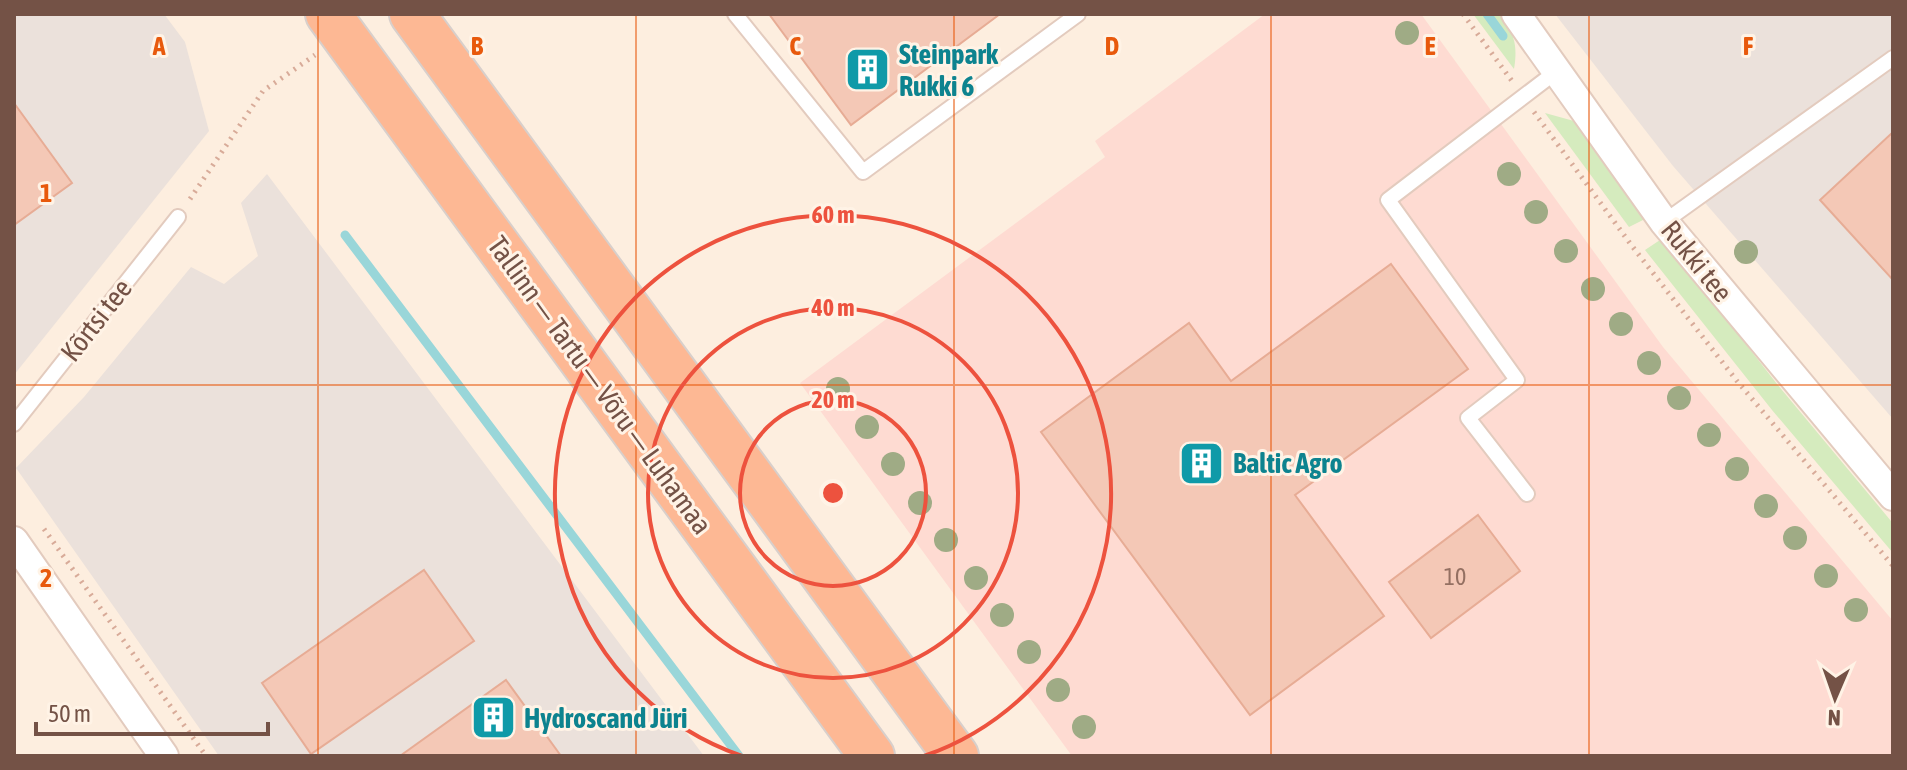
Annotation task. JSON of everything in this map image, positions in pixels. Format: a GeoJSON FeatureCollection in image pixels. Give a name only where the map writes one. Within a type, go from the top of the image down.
{"type":"FeatureCollection","features":[{"type":"Feature","properties":{"kind":"highway"},"geometry":{"type":"LineString","coordinates":[[412,14],[956,756]]}},
{"type":"Feature","properties":{"kind":"highway","name":"Tallinn — Tartu — Võru — Luhamaa"},"geometry":{"type":"LineString","coordinates":[[336,25],[872,756]]}},
{"type":"Feature","properties":{"kind":"street","name":"Rukki tee"},"geometry":{"type":"LineString","coordinates":[[1516,14],[1664,222],[1893,496]]}},
{"type":"Feature","properties":{"kind":"street"},"geometry":{"type":"LineString","coordinates":[[14,541],[164,756]]}},
{"type":"Feature","properties":{"kind":"lane"},"geometry":{"type":"LineString","coordinates":[[735,14],[863,172],[1078,14]]}},
{"type":"Feature","properties":{"kind":"lane"},"geometry":{"type":"LineString","coordinates":[[1664,222],[1893,58]]}},
{"type":"Feature","properties":{"kind":"lane"},"geometry":{"type":"LineString","coordinates":[[1527,494],[1468,418],[1517,380],[1388,200],[1557,71]]}},
{"type":"Feature","properties":{"kind":"lane","name":"Kõrtsi tee"},"geometry":{"type":"LineString","coordinates":[[14,424],[178,217]]}},
{"type":"Feature","properties":{"kind":"path"},"geometry":{"type":"LineString","coordinates":[[1463,14],[1632,246],[1737,381],[1893,566]]}},
{"type":"Feature","properties":{"kind":"path"},"geometry":{"type":"LineString","coordinates":[[178,217],[263,91],[336,25]]}},
{"type":"Feature","properties":{"kind":"shaded area"},"geometry":{"type":"Polygon","coordinates":[[[14,14],[164,14],[185,42],[209,131],[14,375],[14,14]]]}},
{"type":"Feature","properties":{"kind":"shaded area"},"geometry":{"type":"Polygon","coordinates":[[[1265,14],[1421,14],[1663,347],[1893,621],[1893,756],[1072,756],[800,383],[1105,157],[1095,141],[1265,14]]]}},
{"type":"Feature","properties":{"kind":"shaded area"},"geometry":{"type":"Polygon","coordinates":[[[1555,14],[1893,14],[1893,419],[1673,166],[1555,14]]]}},
{"type":"Feature","properties":{"kind":"shaded area"},"geometry":{"type":"Polygon","coordinates":[[[267,174],[704,756],[219,756],[16,468],[84,397],[191,267],[224,284],[258,256],[241,203],[267,174]]]}},
{"type":"Feature","properties":{"kind":"green space"},"geometry":{"type":"Polygon","coordinates":[[[1473,14],[1500,14],[1514,40],[1514,69],[1473,14]]]}},
{"type":"Feature","properties":{"kind":"green space"},"geometry":{"type":"Polygon","coordinates":[[[1545,113],[1574,121],[1584,129],[1644,215],[1643,220],[1629,227],[1545,113]]]}},
{"type":"Feature","properties":{"kind":"green space"},"geometry":{"type":"Polygon","coordinates":[[[1663,238],[1777,384],[1891,521],[1893,553],[1772,410],[1645,250],[1663,238]]]}},
{"type":"Feature","properties":{"kind":"building","name":"Steinpark Rukki 6"},"geometry":{"type":"Polygon","coordinates":[[[769,14],[1000,14],[851,125],[769,14]]]}},
{"type":"Feature","properties":{"kind":"building"},"geometry":{"type":"Polygon","coordinates":[[[14,103],[72,183],[14,225],[14,103]]]}},
{"type":"Feature","properties":{"kind":"building"},"geometry":{"type":"Polygon","coordinates":[[[1893,132],[1893,280],[1820,200],[1893,132]]]}},
{"type":"Feature","properties":{"kind":"building","name":"Baltic Agro"},"geometry":{"type":"Polygon","coordinates":[[[1391,264],[1468,369],[1295,495],[1384,616],[1250,715],[1041,432],[1189,323],[1231,381],[1391,264]]]}},
{"type":"Feature","properties":{"kind":"building"},"geometry":{"type":"Polygon","coordinates":[[[1478,515],[1520,571],[1431,638],[1389,582],[1478,515]]]}},
{"type":"Feature","properties":{"kind":"building"},"geometry":{"type":"Polygon","coordinates":[[[424,570],[474,641],[311,754],[262,683],[424,570]]]}},
{"type":"Feature","properties":{"kind":"building","name":"Hydroscand Jüri"},"geometry":{"type":"Polygon","coordinates":[[[506,680],[561,756],[400,756],[506,680]]]}},
{"type":"Feature","properties":{"kind":"waterway"},"geometry":{"type":"LineString","coordinates":[[1487,14],[1503,36]]}},
{"type":"Feature","properties":{"kind":"waterway"},"geometry":{"type":"LineString","coordinates":[[345,235],[739,756]]}},
{"type":"Feature","properties":{"kind":"place","name":"Steinpark Rukki 6"},"geometry":{"type":"Point","coordinates":[868,70]}},
{"type":"Feature","properties":{"kind":"place","name":"Baltic Agro"},"geometry":{"type":"Point","coordinates":[1202,463]}},
{"type":"Feature","properties":{"kind":"place","name":"Hydroscand Jüri"},"geometry":{"type":"Point","coordinates":[493,718]}}]}
